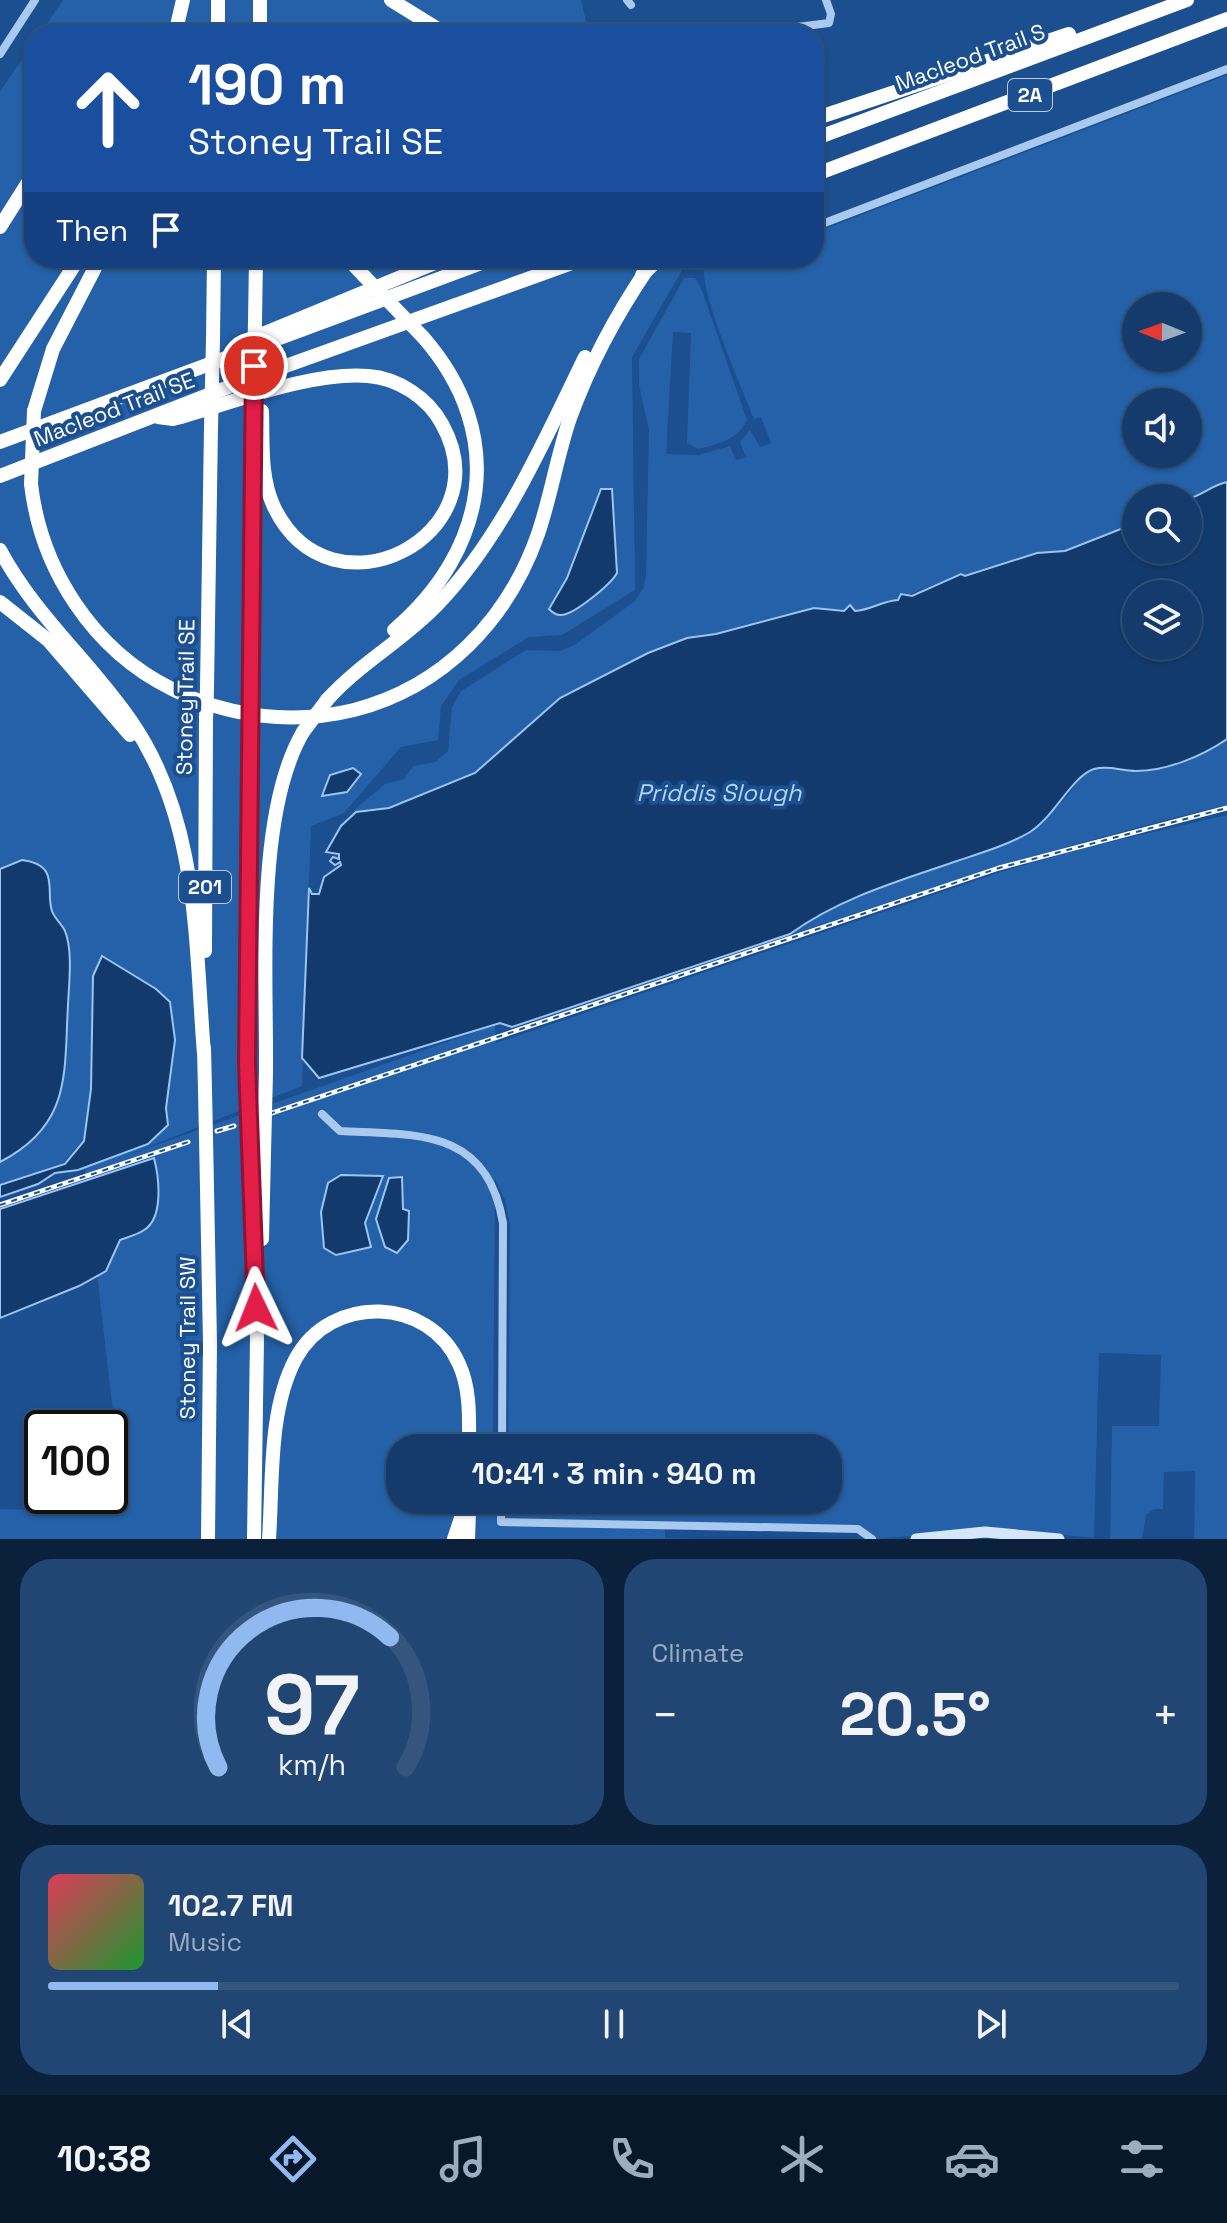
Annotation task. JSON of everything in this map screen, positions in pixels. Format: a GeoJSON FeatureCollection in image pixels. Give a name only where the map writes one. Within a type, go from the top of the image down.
{"type":"FeatureCollection","features":[{"type":"Feature","properties":{"kind":"highway"},"geometry":{"type":"LineString","coordinates":[[178,24],[186,0]]}},
{"type":"Feature","properties":{"kind":"highway"},"geometry":{"type":"LineString","coordinates":[[183,24],[186,0]]}},
{"type":"Feature","properties":{"kind":"highway"},"geometry":{"type":"LineString","coordinates":[[218,0],[218,24]]}},
{"type":"Feature","properties":{"kind":"highway"},"geometry":{"type":"LineString","coordinates":[[260,0],[262,24]]}},
{"type":"Feature","properties":{"kind":"highway"},"geometry":{"type":"LineString","coordinates":[[391,0],[430,24]]}},
{"type":"Feature","properties":{"kind":"highway"},"geometry":{"type":"LineString","coordinates":[[824,116],[1172,0]]}},
{"type":"Feature","properties":{"kind":"highway","name":"Macleod Trail S"},"geometry":{"type":"LineString","coordinates":[[824,135],[1187,0]]}},
{"type":"Feature","properties":{"kind":"highway","name":"2A"},"geometry":{"type":"LineString","coordinates":[[824,172],[1227,19]]}},
{"type":"Feature","properties":{"kind":"highway"},"geometry":{"type":"LineString","coordinates":[[0,227],[24,189]]}},
{"type":"Feature","properties":{"kind":"highway"},"geometry":{"type":"LineString","coordinates":[[0,380],[73,268]]}},
{"type":"Feature","properties":{"kind":"highway"},"geometry":{"type":"LineString","coordinates":[[95,268],[49,358],[34,411],[31,484],[42,537],[68,593],[103,638],[153,679],[212,706],[271,717],[326,715],[381,702],[416,685],[450,662],[478,637],[509,596],[534,546],[567,428],[587,376],[614,320],[648,268]]}},
{"type":"Feature","properties":{"kind":"highway","name":"Stoney Trail SE"},"geometry":{"type":"LineString","coordinates":[[206,1137],[206,720],[214,268]]}},
{"type":"Feature","properties":{"kind":"highway","name":"201"},"geometry":{"type":"LineString","coordinates":[[256,268],[258,412],[250,730],[248,1074],[249,1116],[257,1153]]}},
{"type":"Feature","properties":{"kind":"highway"},"geometry":{"type":"LineString","coordinates":[[254,1539],[257,1153],[266,1073],[271,848],[282,781],[303,732],[356,664],[434,590],[450,569],[471,518],[478,462],[469,415],[453,376],[423,337],[356,268]]}},
{"type":"Feature","properties":{"kind":"highway"},"geometry":{"type":"LineString","coordinates":[[175,377],[230,347],[423,268]]}},
{"type":"Feature","properties":{"kind":"highway"},"geometry":{"type":"LineString","coordinates":[[175,377],[468,268]]}},
{"type":"Feature","properties":{"kind":"highway","name":"Macleod Trail SE"},"geometry":{"type":"LineString","coordinates":[[0,476],[244,381],[558,268]]}},
{"type":"Feature","properties":{"kind":"highway"},"geometry":{"type":"LineString","coordinates":[[330,697],[429,613],[456,583],[526,474],[603,325],[648,268]]}},
{"type":"Feature","properties":{"kind":"highway"},"geometry":{"type":"LineString","coordinates":[[158,417],[173,419],[323,378],[371,376],[392,381],[426,403],[447,433],[454,467],[451,492],[442,516],[411,548],[380,561],[348,563],[316,551],[289,530],[273,504],[265,474],[258,412]]}},
{"type":"Feature","properties":{"kind":"highway","name":"Macleod Trail SE"},"geometry":{"type":"LineString","coordinates":[[0,442],[175,377]]}},
{"type":"Feature","properties":{"kind":"highway"},"geometry":{"type":"LineString","coordinates":[[0,550],[27,595],[136,728],[170,800],[190,880],[204,1054]]}},
{"type":"Feature","properties":{"kind":"highway"},"geometry":{"type":"LineString","coordinates":[[0,602],[35,628],[81,676],[126,730],[170,800]]}},
{"type":"Feature","properties":{"kind":"highway","name":"Stoney Trail SW"},"geometry":{"type":"LineString","coordinates":[[206,1137],[208,1539]]}},
{"type":"Feature","properties":{"kind":"highway"},"geometry":{"type":"LineString","coordinates":[[269,1539],[280,1407],[287,1381],[306,1344],[335,1321],[367,1310],[393,1311],[414,1319],[442,1338],[459,1363],[466,1383],[468,1434]]}},
{"type":"Feature","properties":{"kind":"highway"},"geometry":{"type":"LineString","coordinates":[[454,1539],[463,1514]]}},
{"type":"Feature","properties":{"kind":"highway"},"geometry":{"type":"LineString","coordinates":[[468,1514],[468,1539]]}},
{"type":"Feature","properties":{"kind":"main road"},"geometry":{"type":"LineString","coordinates":[[916,1539],[985,1532],[1059,1539]]}},
{"type":"Feature","properties":{"kind":"street"},"geometry":{"type":"LineString","coordinates":[[0,54],[35,0]]}},
{"type":"Feature","properties":{"kind":"street"},"geometry":{"type":"LineString","coordinates":[[821,24],[829,23],[831,14],[826,0]]}},
{"type":"Feature","properties":{"kind":"street"},"geometry":{"type":"LineString","coordinates":[[824,223],[1227,69]]}},
{"type":"Feature","properties":{"kind":"street"},"geometry":{"type":"LineString","coordinates":[[322,1114],[340,1131],[417,1134],[438,1138],[478,1166],[495,1191],[503,1223],[502,1434]]}},
{"type":"Feature","properties":{"kind":"street"},"geometry":{"type":"LineString","coordinates":[[501,1514],[501,1522],[858,1529],[872,1539]]}},
{"type":"Feature","properties":{"kind":"street"},"geometry":{"type":"LineString","coordinates":[[639,1525],[639,1535]]}},
{"type":"Feature","properties":{"kind":"shaded area"},"geometry":{"type":"Polygon","coordinates":[[[63,0],[581,0],[587,24],[47,24],[63,0]]]}},
{"type":"Feature","properties":{"kind":"shaded area"},"geometry":{"type":"Polygon","coordinates":[[[24,57],[24,268],[683,268],[632,357],[635,590],[562,635],[529,637],[459,680],[441,706],[438,740],[401,747],[344,813],[311,826],[302,1086],[125,1156],[495,1025],[496,1043],[1010,869],[1092,846],[1227,815],[1227,1539],[1194,1539],[1195,1471],[1164,1472],[1163,1509],[1154,1509],[1146,1515],[1142,1539],[1110,1539],[1112,1426],[1159,1426],[1161,1355],[1099,1353],[1094,1538],[998,1528],[876,1539],[862,1528],[665,1527],[665,1538],[694,1539],[0,1539],[0,1509],[24,1510],[24,1514],[128,1514],[128,1410],[113,1410],[85,1170],[86,1136],[62,1164],[0,1186],[0,91],[24,57]],[[495,1179],[493,1434],[386,1434],[386,1514],[842,1514],[842,1434],[508,1434],[510,1225],[505,1200],[495,1179]]]}},
{"type":"Feature","properties":{"kind":"shaded area"},"geometry":{"type":"Polygon","coordinates":[[[1227,75],[1227,482],[1202,495],[1202,484],[1122,484],[1122,529],[1065,551],[1037,553],[965,576],[960,574],[871,610],[793,613],[716,634],[687,638],[648,653],[560,698],[475,773],[389,808],[360,813],[354,810],[385,784],[404,779],[413,766],[435,762],[448,751],[452,707],[461,691],[526,650],[560,651],[576,644],[635,601],[644,587],[649,430],[639,385],[639,359],[684,278],[695,278],[701,288],[747,420],[733,437],[720,443],[698,449],[687,443],[691,333],[673,332],[666,454],[699,455],[730,446],[736,460],[746,457],[740,442],[750,430],[760,447],[771,443],[761,417],[754,419],[706,288],[704,268],[824,268],[824,229],[1227,75]]]}},
{"type":"Feature","properties":{"kind":"shaded area"},"geometry":{"type":"Polygon","coordinates":[[[1227,739],[1227,805],[1007,865],[790,935],[806,920],[828,907],[998,846],[1059,805],[1080,778],[1094,769],[1136,771],[1160,768],[1195,757],[1227,739]]]}},
{"type":"Feature","properties":{"kind":"water","name":"Priddis Slough"},"geometry":{"type":"Polygon","coordinates":[[[1227,482],[1227,739],[1195,757],[1160,768],[1136,771],[1094,769],[1078,780],[1039,825],[1022,837],[870,892],[829,910],[790,934],[512,1027],[500,1023],[319,1078],[302,1058],[309,888],[312,894],[319,894],[324,877],[341,865],[340,862],[335,865],[330,861],[333,857],[339,859],[339,854],[326,852],[341,826],[356,812],[389,808],[475,773],[560,698],[648,653],[687,638],[716,634],[814,608],[844,611],[850,605],[855,611],[866,609],[898,600],[901,594],[912,596],[961,574],[965,576],[1037,553],[1065,551],[1122,529],[1122,564],[1202,564],[1202,493],[1227,482]]]}},
{"type":"Feature","properties":{"kind":"water"},"geometry":{"type":"Polygon","coordinates":[[[601,489],[612,489],[617,573],[582,605],[566,614],[557,614],[549,609],[567,578],[601,489]]]}},
{"type":"Feature","properties":{"kind":"water"},"geometry":{"type":"Polygon","coordinates":[[[353,768],[361,774],[347,792],[322,796],[330,775],[353,768]]]}},
{"type":"Feature","properties":{"kind":"water"},"geometry":{"type":"Polygon","coordinates":[[[22,860],[42,867],[47,873],[52,911],[64,928],[67,939],[70,967],[66,1053],[60,1095],[52,1114],[23,1147],[0,1162],[0,869],[22,860]]]}},
{"type":"Feature","properties":{"kind":"water"},"geometry":{"type":"Polygon","coordinates":[[[102,956],[156,989],[170,1002],[175,1040],[166,1108],[168,1125],[148,1144],[78,1170],[55,1173],[38,1184],[0,1197],[0,1185],[65,1164],[84,1141],[91,1089],[93,976],[102,956]]]}},
{"type":"Feature","properties":{"kind":"water"},"geometry":{"type":"Polygon","coordinates":[[[154,1158],[158,1186],[155,1216],[144,1230],[120,1240],[106,1271],[79,1286],[0,1318],[0,1209],[154,1158]]]}},
{"type":"Feature","properties":{"kind":"water"},"geometry":{"type":"Polygon","coordinates":[[[341,1175],[383,1176],[365,1223],[371,1247],[336,1255],[324,1248],[321,1212],[328,1183],[341,1175]]]}},
{"type":"Feature","properties":{"kind":"water"},"geometry":{"type":"Polygon","coordinates":[[[402,1177],[403,1209],[409,1211],[408,1240],[397,1253],[385,1247],[376,1219],[389,1178],[402,1177]]]}},
{"type":"Feature","properties":{"kind":"railway"},"geometry":{"type":"LineString","coordinates":[[269,1114],[999,868],[1227,808]]}},
{"type":"Feature","properties":{"kind":"railway"},"geometry":{"type":"LineString","coordinates":[[217,1131],[234,1126]]}},
{"type":"Feature","properties":{"kind":"railway"},"geometry":{"type":"LineString","coordinates":[[0,1205],[188,1142]]}},
{"type":"Feature","properties":{"kind":"route"},"geometry":{"type":"LineString","coordinates":[[254,366],[247,1063],[256,1308]]}}]}
